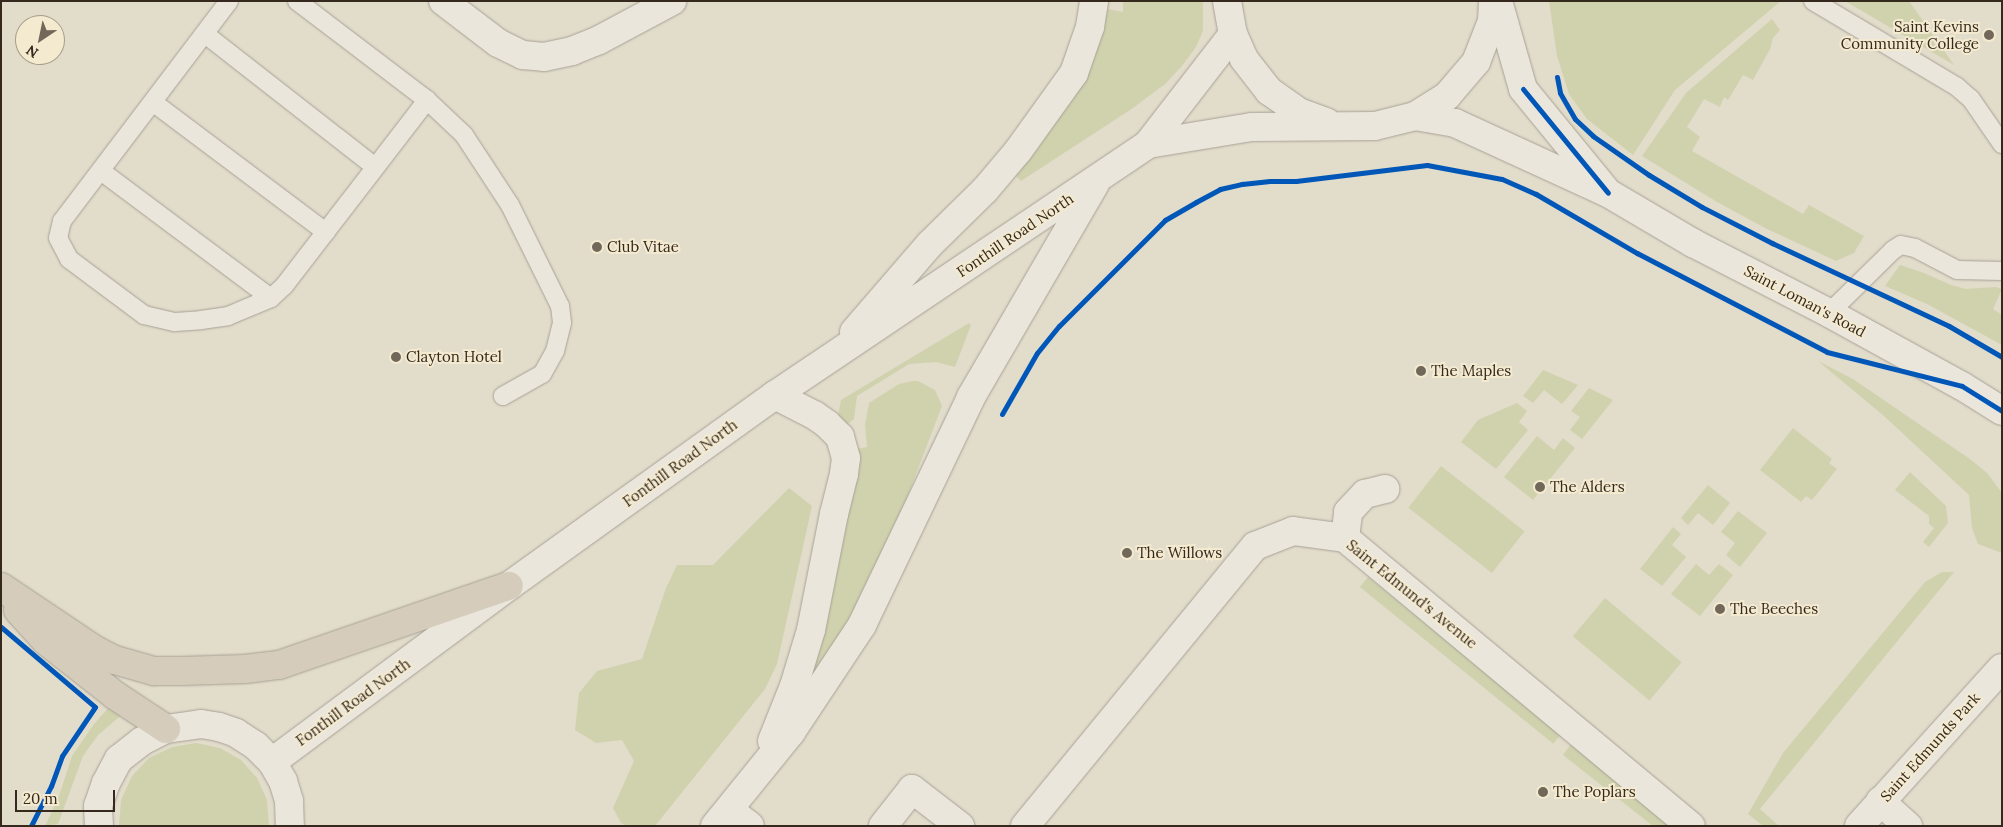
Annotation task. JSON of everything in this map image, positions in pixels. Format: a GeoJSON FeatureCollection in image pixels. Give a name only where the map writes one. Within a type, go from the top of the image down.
{"type":"FeatureCollection","features":[{"type":"Feature","properties":{"kind":"highway"},"geometry":{"type":"LineString","coordinates":[[1,586],[95,650],[115,660],[154,671],[245,669],[279,665],[509,586]]}},
{"type":"Feature","properties":{"kind":"highway"},"geometry":{"type":"LineString","coordinates":[[1,593],[46,642],[116,696],[166,729]]}},
{"type":"Feature","properties":{"kind":"main road"},"geometry":{"type":"LineString","coordinates":[[443,1],[498,43],[523,55],[544,56],[572,51],[599,40],[672,1]]}},
{"type":"Feature","properties":{"kind":"main road"},"geometry":{"type":"LineString","coordinates":[[830,359],[930,244],[985,190],[1018,151],[1074,72],[1090,27],[1094,1]]}},
{"type":"Feature","properties":{"kind":"main road","name":"Fonthill Road North"},"geometry":{"type":"LineString","coordinates":[[1148,144],[1252,126],[1375,126],[1415,116],[1447,96],[1476,62],[1492,21],[1493,1]]}},
{"type":"Feature","properties":{"kind":"main road","name":"Saint Loman's Road"},"geometry":{"type":"LineString","coordinates":[[1498,1],[1522,89],[1608,193]]}},
{"type":"Feature","properties":{"kind":"main road","name":"Fonthill Road North"},"geometry":{"type":"LineString","coordinates":[[1228,12],[1244,60],[1269,91],[1301,113],[1324,122],[1349,127]]}},
{"type":"Feature","properties":{"kind":"main road","name":"Fonthill Road North"},"geometry":{"type":"LineString","coordinates":[[272,762],[509,586],[775,395],[1148,144],[1228,12]]}},
{"type":"Feature","properties":{"kind":"main road","name":"Saint Loman's Road"},"geometry":{"type":"LineString","coordinates":[[1415,116],[1455,123],[1608,193],[1693,243],[1829,313],[1962,386],[2002,411]]}},
{"type":"Feature","properties":{"kind":"main road","name":"Fonthill Road North"},"geometry":{"type":"LineString","coordinates":[[731,820],[761,770],[792,732],[862,625],[970,397],[1098,179]]}},
{"type":"Feature","properties":{"kind":"main road"},"geometry":{"type":"LineString","coordinates":[[761,770],[794,686],[810,630],[846,458],[840,438],[828,424],[775,395]]}},
{"type":"Feature","properties":{"kind":"main road"},"geometry":{"type":"LineString","coordinates":[[1345,538],[1348,512],[1365,494],[1385,489]]}},
{"type":"Feature","properties":{"kind":"main road","name":"Saint Edmund's Avenue"},"geometry":{"type":"LineString","coordinates":[[1025,826],[1255,546],[1293,531],[1345,538],[1691,826]]}},
{"type":"Feature","properties":{"kind":"main road","name":"Saint Edmunds Park"},"geometry":{"type":"LineString","coordinates":[[1859,826],[2002,668]]}},
{"type":"Feature","properties":{"kind":"main road"},"geometry":{"type":"LineString","coordinates":[[97,825],[98,806],[106,783],[119,759],[142,741],[166,729],[201,724],[219,727],[236,733],[256,746],[272,762],[283,781],[289,801],[290,826]]}},
{"type":"Feature","properties":{"kind":"main road"},"geometry":{"type":"LineString","coordinates":[[883,826],[912,789],[960,826]]}},
{"type":"Feature","properties":{"kind":"main road"},"geometry":{"type":"LineString","coordinates":[[1880,801],[1908,826]]}},
{"type":"Feature","properties":{"kind":"lane"},"geometry":{"type":"LineString","coordinates":[[229,1],[154,103],[62,222],[58,238],[62,251],[80,269],[144,315],[176,322],[228,316],[271,298],[284,286],[427,100]]}},
{"type":"Feature","properties":{"kind":"lane"},"geometry":{"type":"LineString","coordinates":[[297,1],[427,100],[464,135],[505,197],[560,306],[562,323],[558,342],[542,374],[503,396]]}},
{"type":"Feature","properties":{"kind":"lane"},"geometry":{"type":"LineString","coordinates":[[1813,1],[1957,87],[1971,99],[2002,144]]}},
{"type":"Feature","properties":{"kind":"lane"},"geometry":{"type":"LineString","coordinates":[[205,34],[375,166]]}},
{"type":"Feature","properties":{"kind":"lane"},"geometry":{"type":"LineString","coordinates":[[154,103],[326,232]]}},
{"type":"Feature","properties":{"kind":"lane"},"geometry":{"type":"LineString","coordinates":[[101,171],[271,298]]}},
{"type":"Feature","properties":{"kind":"lane"},"geometry":{"type":"LineString","coordinates":[[1829,313],[1893,250],[1901,245],[1915,248],[1957,270],[2002,271]]}},
{"type":"Feature","properties":{"kind":"green space"},"geometry":{"type":"Polygon","coordinates":[[[1123,1],[1203,1],[1203,31],[1196,47],[1165,84],[1133,108],[1021,181],[1016,176],[1037,150],[1091,68],[1108,9],[1123,12],[1123,1]]]}},
{"type":"Feature","properties":{"kind":"green space"},"geometry":{"type":"Polygon","coordinates":[[[1549,1],[1781,1],[1675,90],[1633,155],[1587,119],[1569,94],[1557,56],[1549,1]]]}},
{"type":"Feature","properties":{"kind":"green space"},"geometry":{"type":"Polygon","coordinates":[[[1845,1],[1909,1],[1954,65],[1845,1]]]}},
{"type":"Feature","properties":{"kind":"green space"},"geometry":{"type":"Polygon","coordinates":[[[1772,19],[1780,30],[1773,38],[1770,49],[1753,80],[1743,75],[1728,100],[1724,97],[1720,107],[1704,99],[1687,127],[1700,137],[1692,151],[1803,214],[1809,205],[1864,236],[1854,253],[1836,261],[1767,229],[1717,202],[1642,156],[1686,93],[1772,19]]]}},
{"type":"Feature","properties":{"kind":"green space"},"geometry":{"type":"Polygon","coordinates":[[[1900,265],[1966,289],[1996,287],[2002,289],[1993,309],[2002,315],[2002,345],[1927,304],[1885,286],[1900,265]]]}},
{"type":"Feature","properties":{"kind":"green space"},"geometry":{"type":"Polygon","coordinates":[[[969,323],[971,325],[955,367],[936,362],[909,364],[857,396],[854,419],[848,424],[838,416],[841,400],[969,323]]]}},
{"type":"Feature","properties":{"kind":"green space"},"geometry":{"type":"Polygon","coordinates":[[[1818,361],[1853,379],[1970,459],[1987,473],[2002,493],[2002,553],[1978,544],[1972,528],[1969,495],[1884,416],[1818,361]]]}},
{"type":"Feature","properties":{"kind":"green space"},"geometry":{"type":"Polygon","coordinates":[[[1543,370],[1578,385],[1562,404],[1544,390],[1533,403],[1523,396],[1543,370]]]}},
{"type":"Feature","properties":{"kind":"green space"},"geometry":{"type":"Polygon","coordinates":[[[918,381],[935,390],[942,406],[887,550],[850,619],[817,673],[814,669],[840,551],[857,449],[867,447],[865,425],[869,403],[899,384],[918,381]]]}},
{"type":"Feature","properties":{"kind":"green space"},"geometry":{"type":"Polygon","coordinates":[[[1589,388],[1613,400],[1582,439],[1570,430],[1580,417],[1571,411],[1589,388]]]}},
{"type":"Feature","properties":{"kind":"green space"},"geometry":{"type":"Polygon","coordinates":[[[1517,403],[1527,411],[1519,422],[1528,430],[1496,469],[1461,442],[1478,420],[1517,403]]]}},
{"type":"Feature","properties":{"kind":"green space"},"geometry":{"type":"Polygon","coordinates":[[[1793,428],[1832,459],[1829,463],[1837,469],[1812,500],[1806,496],[1801,502],[1760,470],[1793,428]]]}},
{"type":"Feature","properties":{"kind":"green space"},"geometry":{"type":"Polygon","coordinates":[[[1537,436],[1554,450],[1563,438],[1575,448],[1533,500],[1504,477],[1537,436]]]}},
{"type":"Feature","properties":{"kind":"green space"},"geometry":{"type":"Polygon","coordinates":[[[1441,466],[1525,531],[1492,573],[1408,508],[1441,466]]]}},
{"type":"Feature","properties":{"kind":"green space"},"geometry":{"type":"Polygon","coordinates":[[[1910,472],[1946,506],[1948,523],[1929,547],[1923,542],[1934,528],[1929,524],[1929,516],[1895,490],[1910,472]]]}},
{"type":"Feature","properties":{"kind":"green space"},"geometry":{"type":"Polygon","coordinates":[[[1708,485],[1730,503],[1713,525],[1698,513],[1688,525],[1681,518],[1708,485]]]}},
{"type":"Feature","properties":{"kind":"green space"},"geometry":{"type":"Polygon","coordinates":[[[789,488],[812,506],[777,664],[765,689],[655,826],[627,826],[621,823],[613,808],[634,761],[622,740],[596,743],[575,730],[579,693],[597,671],[642,659],[666,588],[677,565],[713,565],[789,488]]]}},
{"type":"Feature","properties":{"kind":"green space"},"geometry":{"type":"Polygon","coordinates":[[[1738,511],[1767,533],[1740,567],[1726,555],[1735,543],[1721,532],[1738,511]]]}},
{"type":"Feature","properties":{"kind":"green space"},"geometry":{"type":"Polygon","coordinates":[[[1673,527],[1681,534],[1672,545],[1686,557],[1662,586],[1640,569],[1673,527]]]}},
{"type":"Feature","properties":{"kind":"green space"},"geometry":{"type":"Polygon","coordinates":[[[1696,564],[1709,575],[1719,564],[1733,575],[1700,616],[1671,594],[1696,564]]]}},
{"type":"Feature","properties":{"kind":"green space"},"geometry":{"type":"Polygon","coordinates":[[[1942,572],[1954,572],[1760,809],[1779,826],[1763,826],[1748,814],[1783,753],[1925,582],[1942,572]]]}},
{"type":"Feature","properties":{"kind":"green space"},"geometry":{"type":"Polygon","coordinates":[[[1368,577],[1562,734],[1553,744],[1360,587],[1368,577]]]}},
{"type":"Feature","properties":{"kind":"green space"},"geometry":{"type":"Polygon","coordinates":[[[1605,598],[1682,662],[1649,701],[1573,636],[1605,598]]]}},
{"type":"Feature","properties":{"kind":"green space"},"geometry":{"type":"Polygon","coordinates":[[[110,706],[124,713],[98,735],[83,756],[58,824],[45,826],[59,796],[72,756],[94,724],[110,706]]]}},
{"type":"Feature","properties":{"kind":"green space"},"geometry":{"type":"Polygon","coordinates":[[[196,743],[220,748],[241,760],[257,778],[267,800],[269,826],[119,826],[121,800],[132,776],[149,758],[172,747],[196,743]]]}},
{"type":"Feature","properties":{"kind":"green space"},"geometry":{"type":"Polygon","coordinates":[[[1571,744],[1672,824],[1672,826],[1653,826],[1563,755],[1571,744]]]}},
{"type":"Feature","properties":{"kind":"cycle path"},"geometry":{"type":"LineString","coordinates":[[1557,77],[1560,93],[1575,119],[1593,136],[1649,175],[1702,207],[1772,243],[1949,326],[2002,357]]}},
{"type":"Feature","properties":{"kind":"cycle path"},"geometry":{"type":"LineString","coordinates":[[1523,89],[1608,193]]}},
{"type":"Feature","properties":{"kind":"cycle path"},"geometry":{"type":"LineString","coordinates":[[1002,414],[1037,353],[1059,326],[1165,220],[1220,189],[1242,184],[1296,181],[1427,165],[1502,179],[1536,194],[1637,253],[1827,352],[1962,386],[2002,411]]}},
{"type":"Feature","properties":{"kind":"cycle path"},"geometry":{"type":"LineString","coordinates":[[1,627],[95,707],[62,756],[51,786],[31,826]]}},
{"type":"Feature","properties":{"kind":"place","name":"Saint Kevins Community College"},"geometry":{"type":"Point","coordinates":[1989,35]}},
{"type":"Feature","properties":{"kind":"place","name":"Club Vitae"},"geometry":{"type":"Point","coordinates":[597,247]}},
{"type":"Feature","properties":{"kind":"place","name":"Clayton Hotel"},"geometry":{"type":"Point","coordinates":[396,357]}},
{"type":"Feature","properties":{"kind":"place","name":"The Maples"},"geometry":{"type":"Point","coordinates":[1421,371]}},
{"type":"Feature","properties":{"kind":"place","name":"The Alders"},"geometry":{"type":"Point","coordinates":[1540,487]}},
{"type":"Feature","properties":{"kind":"place","name":"The Willows"},"geometry":{"type":"Point","coordinates":[1127,553]}},
{"type":"Feature","properties":{"kind":"place","name":"The Beeches"},"geometry":{"type":"Point","coordinates":[1720,609]}},
{"type":"Feature","properties":{"kind":"place","name":"The Poplars"},"geometry":{"type":"Point","coordinates":[1543,792]}}]}
